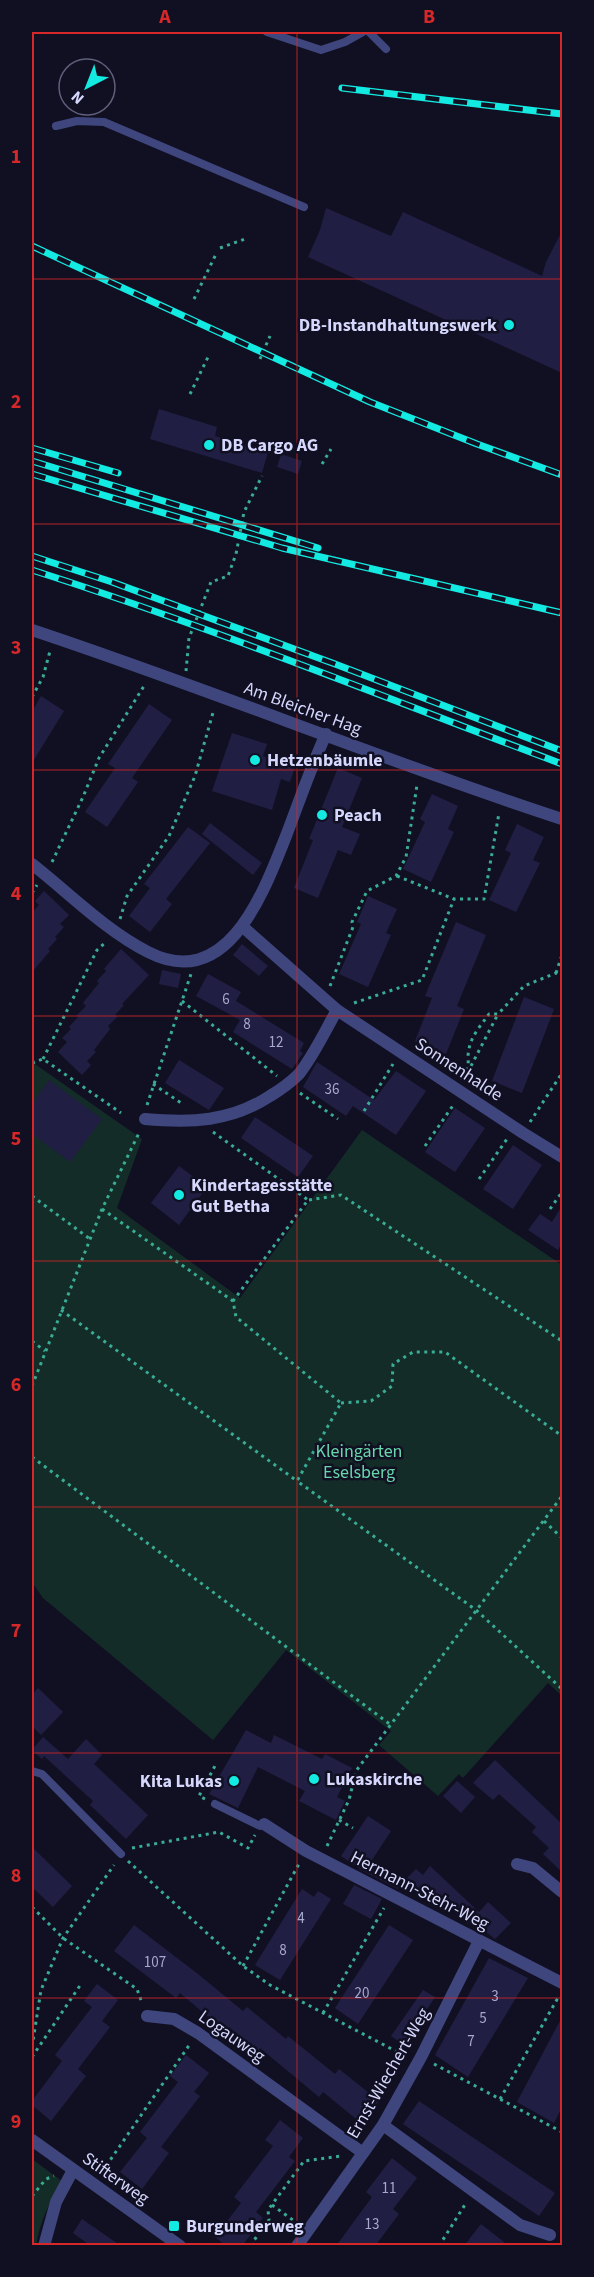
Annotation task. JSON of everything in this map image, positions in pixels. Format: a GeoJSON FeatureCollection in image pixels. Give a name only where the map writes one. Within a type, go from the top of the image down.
{"type":"FeatureCollection","features":[{"type":"Feature","properties":{"kind":"street","name":"Am Bleicher Hag"},"geometry":{"type":"LineString","coordinates":[[32,630],[326,734],[419,770],[562,819]]}},
{"type":"Feature","properties":{"kind":"street"},"geometry":{"type":"LineString","coordinates":[[32,864],[116,931],[149,952],[180,961],[196,959],[218,950],[243,927],[253,912],[278,857],[326,734]]}},
{"type":"Feature","properties":{"kind":"street","name":"Sonnenhalde"},"geometry":{"type":"LineString","coordinates":[[243,927],[337,1010],[562,1157]]}},
{"type":"Feature","properties":{"kind":"street"},"geometry":{"type":"LineString","coordinates":[[145,1119],[201,1120],[230,1116],[251,1108],[288,1085],[306,1064],[337,1010]]}},
{"type":"Feature","properties":{"kind":"street","name":"Hermann-Stehr-Weg"},"geometry":{"type":"LineString","coordinates":[[262,1825],[390,1896],[562,1983]]}},
{"type":"Feature","properties":{"kind":"street"},"geometry":{"type":"LineString","coordinates":[[517,1864],[533,1868],[562,1892]]}},
{"type":"Feature","properties":{"kind":"street","name":"Ernst-Wiechert-Weg"},"geometry":{"type":"LineString","coordinates":[[297,2246],[383,2125],[419,2060],[479,1941]]}},
{"type":"Feature","properties":{"kind":"street","name":"Logauweg"},"geometry":{"type":"LineString","coordinates":[[147,2016],[174,2019],[198,2033],[363,2153]]}},
{"type":"Feature","properties":{"kind":"street"},"geometry":{"type":"LineString","coordinates":[[383,2125],[520,2225],[550,2235]]}},
{"type":"Feature","properties":{"kind":"street","name":"Stifterweg"},"geometry":{"type":"LineString","coordinates":[[32,2140],[180,2246]]}},
{"type":"Feature","properties":{"kind":"street"},"geometry":{"type":"LineString","coordinates":[[44,2246],[56,2202],[73,2170]]}},
{"type":"Feature","properties":{"kind":"lane"},"geometry":{"type":"LineString","coordinates":[[267,32],[321,50],[345,42],[363,32]]}},
{"type":"Feature","properties":{"kind":"lane"},"geometry":{"type":"LineString","coordinates":[[369,32],[386,49]]}},
{"type":"Feature","properties":{"kind":"lane"},"geometry":{"type":"LineString","coordinates":[[56,126],[77,121],[104,122],[304,207]]}},
{"type":"Feature","properties":{"kind":"lane"},"geometry":{"type":"LineString","coordinates":[[32,1771],[42,1774],[121,1854]]}},
{"type":"Feature","properties":{"kind":"lane"},"geometry":{"type":"LineString","coordinates":[[215,1804],[262,1825]]}},
{"type":"Feature","properties":{"kind":"path"},"geometry":{"type":"LineString","coordinates":[[194,299],[218,250],[245,239]]}},
{"type":"Feature","properties":{"kind":"path"},"geometry":{"type":"LineString","coordinates":[[260,359],[270,336]]}},
{"type":"Feature","properties":{"kind":"path"},"geometry":{"type":"LineString","coordinates":[[190,394],[208,355]]}},
{"type":"Feature","properties":{"kind":"path"},"geometry":{"type":"LineString","coordinates":[[322,464],[330,449]]}},
{"type":"Feature","properties":{"kind":"path"},"geometry":{"type":"LineString","coordinates":[[185,684],[189,638],[211,582],[228,576],[236,554],[244,512],[262,476]]}},
{"type":"Feature","properties":{"kind":"path"},"geometry":{"type":"LineString","coordinates":[[32,697],[43,677],[54,638]]}},
{"type":"Feature","properties":{"kind":"path"},"geometry":{"type":"LineString","coordinates":[[57,852],[99,758],[144,686]]}},
{"type":"Feature","properties":{"kind":"path"},"geometry":{"type":"LineString","coordinates":[[116,931],[128,896],[169,836],[195,776],[214,709]]}},
{"type":"Feature","properties":{"kind":"path"},"geometry":{"type":"LineString","coordinates":[[324,1000],[353,927],[352,922],[367,891],[396,876],[406,857],[418,780]]}},
{"type":"Feature","properties":{"kind":"path"},"geometry":{"type":"LineString","coordinates":[[396,876],[454,899],[484,899],[500,808]]}},
{"type":"Feature","properties":{"kind":"path"},"geometry":{"type":"LineString","coordinates":[[337,1010],[422,980],[454,899]]}},
{"type":"Feature","properties":{"kind":"path"},"geometry":{"type":"LineString","coordinates":[[32,1063],[43,1059],[97,950]]}},
{"type":"Feature","properties":{"kind":"path"},"geometry":{"type":"LineString","coordinates":[[556,973],[562,955]]}},
{"type":"Feature","properties":{"kind":"path"},"geometry":{"type":"LineString","coordinates":[[425,1146],[459,1091],[498,1014],[524,986],[556,973],[562,975]]}},
{"type":"Feature","properties":{"kind":"path"},"geometry":{"type":"LineString","coordinates":[[32,1386],[102,1209],[145,1119],[153,1084],[184,993]]}},
{"type":"Feature","properties":{"kind":"path"},"geometry":{"type":"LineString","coordinates":[[182,1001],[288,1085],[338,1119]]}},
{"type":"Feature","properties":{"kind":"path"},"geometry":{"type":"LineString","coordinates":[[470,1068],[469,1049],[478,1029],[489,1014],[498,1014]]}},
{"type":"Feature","properties":{"kind":"path"},"geometry":{"type":"LineString","coordinates":[[364,1111],[400,1052]]}},
{"type":"Feature","properties":{"kind":"path"},"geometry":{"type":"LineString","coordinates":[[43,1059],[121,1113]]}},
{"type":"Feature","properties":{"kind":"path"},"geometry":{"type":"LineString","coordinates":[[479,1179],[562,1073]]}},
{"type":"Feature","properties":{"kind":"path"},"geometry":{"type":"LineString","coordinates":[[153,1084],[308,1200]]}},
{"type":"Feature","properties":{"kind":"path"},"geometry":{"type":"LineString","coordinates":[[550,1209],[562,1192]]}},
{"type":"Feature","properties":{"kind":"path"},"geometry":{"type":"LineString","coordinates":[[233,1301],[308,1200],[341,1195],[562,1341]]}},
{"type":"Feature","properties":{"kind":"path"},"geometry":{"type":"LineString","coordinates":[[32,1196],[90,1239]]}},
{"type":"Feature","properties":{"kind":"path"},"geometry":{"type":"LineString","coordinates":[[102,1209],[233,1301],[236,1317],[341,1403],[371,1401],[392,1386],[393,1364],[413,1352],[445,1352],[562,1436]]}},
{"type":"Feature","properties":{"kind":"path"},"geometry":{"type":"LineString","coordinates":[[62,1310],[477,1610],[562,1689]]}},
{"type":"Feature","properties":{"kind":"path"},"geometry":{"type":"LineString","coordinates":[[32,1341],[45,1351]]}},
{"type":"Feature","properties":{"kind":"path"},"geometry":{"type":"LineString","coordinates":[[297,1481],[341,1403]]}},
{"type":"Feature","properties":{"kind":"path"},"geometry":{"type":"LineString","coordinates":[[32,1457],[391,1725]]}},
{"type":"Feature","properties":{"kind":"path"},"geometry":{"type":"LineString","coordinates":[[320,1859],[349,1800],[356,1771],[562,1496]]}},
{"type":"Feature","properties":{"kind":"path"},"geometry":{"type":"LineString","coordinates":[[544,1520],[562,1538]]}},
{"type":"Feature","properties":{"kind":"path"},"geometry":{"type":"LineString","coordinates":[[215,1804],[199,1796],[216,1764]]}},
{"type":"Feature","properties":{"kind":"path"},"geometry":{"type":"LineString","coordinates":[[339,1820],[353,1828]]}},
{"type":"Feature","properties":{"kind":"path"},"geometry":{"type":"LineString","coordinates":[[32,2047],[41,1990],[63,1938],[121,1854],[131,1848],[219,1832],[248,1848],[262,1825]]}},
{"type":"Feature","properties":{"kind":"path"},"geometry":{"type":"LineString","coordinates":[[243,1966],[306,1851]]}},
{"type":"Feature","properties":{"kind":"path"},"geometry":{"type":"LineString","coordinates":[[121,1854],[243,1966],[270,1985],[500,2098],[562,2132]]}},
{"type":"Feature","properties":{"kind":"path"},"geometry":{"type":"LineString","coordinates":[[324,2013],[390,1896]]}},
{"type":"Feature","properties":{"kind":"path"},"geometry":{"type":"LineString","coordinates":[[32,1908],[63,1938],[137,1989],[147,2016]]}},
{"type":"Feature","properties":{"kind":"path"},"geometry":{"type":"LineString","coordinates":[[32,2057],[81,1984]]}},
{"type":"Feature","properties":{"kind":"path"},"geometry":{"type":"LineString","coordinates":[[500,2098],[557,2000]]}},
{"type":"Feature","properties":{"kind":"path"},"geometry":{"type":"LineString","coordinates":[[32,2027],[36,2031]]}},
{"type":"Feature","properties":{"kind":"path"},"geometry":{"type":"LineString","coordinates":[[94,2184],[198,2033]]}},
{"type":"Feature","properties":{"kind":"path"},"geometry":{"type":"LineString","coordinates":[[253,2246],[252,2242],[269,2220],[268,2210],[304,2161],[340,2156]]}},
{"type":"Feature","properties":{"kind":"path"},"geometry":{"type":"LineString","coordinates":[[439,2246],[474,2191]]}},
{"type":"Feature","properties":{"kind":"path"},"geometry":{"type":"LineString","coordinates":[[272,2205],[307,2231]]}},
{"type":"Feature","properties":{"kind":"green space","name":"Kleingärten Eselsberg"},"geometry":{"type":"Polygon","coordinates":[[[32,1062],[142,1139],[117,1208],[240,1298],[362,1130],[562,1265],[562,1696],[548,1683],[463,1778],[459,1774],[438,1796],[379,1745],[391,1731],[286,1650],[213,1740],[43,1598],[32,1582],[32,1062]]]}},
{"type":"Feature","properties":{"kind":"green space"},"geometry":{"type":"Polygon","coordinates":[[[32,2159],[63,2182],[46,2212],[36,2246],[32,2245],[32,2159]]]}},
{"type":"Feature","properties":{"kind":"building","name":"DB-Instandhaltungswerk"},"geometry":{"type":"Polygon","coordinates":[[[326,208],[391,236],[403,212],[542,276],[546,262],[562,231],[562,373],[308,257],[320,230],[326,208]]]}},
{"type":"Feature","properties":{"kind":"building","name":"DB Cargo AG"},"geometry":{"type":"Polygon","coordinates":[[[159,409],[217,427],[215,436],[268,452],[262,473],[150,439],[159,409]]]}},
{"type":"Feature","properties":{"kind":"building"},"geometry":{"type":"Polygon","coordinates":[[[281,454],[302,461],[298,474],[277,467],[281,454]]]}},
{"type":"Feature","properties":{"kind":"building"},"geometry":{"type":"Polygon","coordinates":[[[41,696],[64,711],[32,763],[32,712],[41,696]]]}},
{"type":"Feature","properties":{"kind":"building"},"geometry":{"type":"Polygon","coordinates":[[[149,704],[172,720],[132,778],[138,782],[107,827],[85,812],[115,768],[108,764],[149,704]]]}},
{"type":"Feature","properties":{"kind":"building"},"geometry":{"type":"Polygon","coordinates":[[[232,733],[267,744],[263,756],[295,767],[290,782],[281,779],[272,810],[212,791],[232,733]]]}},
{"type":"Feature","properties":{"kind":"building"},"geometry":{"type":"Polygon","coordinates":[[[338,768],[362,778],[342,827],[360,834],[351,855],[338,850],[318,898],[294,888],[313,840],[309,839],[338,768]]]}},
{"type":"Feature","properties":{"kind":"building"},"geometry":{"type":"Polygon","coordinates":[[[432,794],[458,806],[448,829],[454,832],[431,882],[403,869],[425,822],[420,819],[432,794]]]}},
{"type":"Feature","properties":{"kind":"building"},"geometry":{"type":"Polygon","coordinates":[[[210,823],[262,863],[253,875],[202,834],[210,823]]]}},
{"type":"Feature","properties":{"kind":"building"},"geometry":{"type":"Polygon","coordinates":[[[517,824],[544,837],[533,860],[540,863],[516,912],[489,900],[511,853],[505,850],[517,824]]]}},
{"type":"Feature","properties":{"kind":"building"},"geometry":{"type":"Polygon","coordinates":[[[188,827],[210,843],[166,899],[172,904],[150,932],[129,916],[150,888],[144,884],[188,827]]]}},
{"type":"Feature","properties":{"kind":"building"},"geometry":{"type":"Polygon","coordinates":[[[44,891],[69,915],[60,924],[64,927],[48,949],[50,951],[32,972],[32,913],[39,905],[35,901],[44,891]]]}},
{"type":"Feature","properties":{"kind":"building"},"geometry":{"type":"Polygon","coordinates":[[[368,896],[397,909],[386,933],[391,935],[368,987],[339,974],[361,924],[357,922],[368,896]]]}},
{"type":"Feature","properties":{"kind":"building"},"geometry":{"type":"Polygon","coordinates":[[[456,922],[486,935],[457,1006],[464,1009],[446,1054],[415,1041],[432,998],[425,996],[456,922]]]}},
{"type":"Feature","properties":{"kind":"building"},"geometry":{"type":"Polygon","coordinates":[[[242,944],[268,966],[259,976],[233,955],[242,944]]]}},
{"type":"Feature","properties":{"kind":"building"},"geometry":{"type":"Polygon","coordinates":[[[121,949],[149,975],[122,1004],[124,1005],[115,1015],[117,1017],[108,1026],[110,1029],[94,1050],[96,1052],[87,1061],[91,1065],[82,1075],[58,1052],[67,1042],[62,1038],[71,1029],[69,1027],[78,1017],[76,1016],[86,1006],[83,1003],[99,983],[97,981],[106,971],[104,969],[121,949]]]}},
{"type":"Feature","properties":{"kind":"building"},"geometry":{"type":"Polygon","coordinates":[[[162,970],[181,974],[178,988],[159,984],[162,970]]]}},
{"type":"Feature","properties":{"kind":"building"},"geometry":{"type":"Polygon","coordinates":[[[208,974],[241,992],[236,1001],[304,1043],[300,1051],[303,1053],[292,1069],[233,1032],[240,1020],[196,996],[208,974]]]}},
{"type":"Feature","properties":{"kind":"building"},"geometry":{"type":"Polygon","coordinates":[[[524,997],[554,1009],[522,1093],[492,1081],[524,997]]]}},
{"type":"Feature","properties":{"kind":"building"},"geometry":{"type":"Polygon","coordinates":[[[179,1060],[224,1088],[209,1110],[165,1083],[179,1060]]]}},
{"type":"Feature","properties":{"kind":"building"},"geometry":{"type":"Polygon","coordinates":[[[317,1062],[374,1100],[396,1071],[426,1091],[396,1135],[353,1106],[346,1116],[303,1087],[317,1062]]]}},
{"type":"Feature","properties":{"kind":"building"},"geometry":{"type":"Polygon","coordinates":[[[49,1080],[102,1119],[70,1162],[32,1134],[32,1104],[49,1080]]]}},
{"type":"Feature","properties":{"kind":"building"},"geometry":{"type":"Polygon","coordinates":[[[455,1108],[485,1128],[455,1172],[425,1152],[455,1108]]]}},
{"type":"Feature","properties":{"kind":"building"},"geometry":{"type":"Polygon","coordinates":[[[255,1117],[313,1156],[298,1177],[241,1138],[255,1117]]]}},
{"type":"Feature","properties":{"kind":"building"},"geometry":{"type":"Polygon","coordinates":[[[513,1145],[542,1165],[513,1209],[483,1189],[513,1145]]]}},
{"type":"Feature","properties":{"kind":"building","name":"Kindertagesstätte Gut Betha"},"geometry":{"type":"Polygon","coordinates":[[[179,1166],[207,1187],[179,1225],[151,1203],[179,1166]]]}},
{"type":"Feature","properties":{"kind":"building"},"geometry":{"type":"Polygon","coordinates":[[[562,1206],[562,1243],[558,1250],[528,1230],[540,1214],[552,1222],[562,1206]]]}},
{"type":"Feature","properties":{"kind":"building"},"geometry":{"type":"Polygon","coordinates":[[[38,1688],[63,1712],[41,1735],[32,1726],[32,1695],[38,1688]]]}},
{"type":"Feature","properties":{"kind":"building","name":"Lukaskirche"},"geometry":{"type":"Polygon","coordinates":[[[246,1730],[271,1743],[274,1735],[322,1759],[325,1754],[352,1768],[337,1797],[345,1801],[336,1820],[299,1801],[305,1791],[258,1767],[238,1808],[209,1794],[246,1730]]]}},
{"type":"Feature","properties":{"kind":"building"},"geometry":{"type":"Polygon","coordinates":[[[43,1737],[68,1759],[86,1739],[102,1755],[94,1764],[148,1815],[126,1839],[90,1805],[93,1801],[44,1756],[42,1759],[32,1750],[43,1737]]]}},
{"type":"Feature","properties":{"kind":"building"},"geometry":{"type":"Polygon","coordinates":[[[495,1760],[562,1824],[562,1872],[543,1854],[549,1848],[532,1832],[536,1827],[499,1794],[493,1800],[473,1783],[495,1760]]]}},
{"type":"Feature","properties":{"kind":"building"},"geometry":{"type":"Polygon","coordinates":[[[457,1781],[475,1797],[461,1813],[443,1796],[457,1781]]]}},
{"type":"Feature","properties":{"kind":"building"},"geometry":{"type":"Polygon","coordinates":[[[368,1816],[391,1831],[372,1860],[404,1879],[398,1889],[361,1870],[341,1856],[368,1816]]]}},
{"type":"Feature","properties":{"kind":"building"},"geometry":{"type":"Polygon","coordinates":[[[32,1847],[72,1886],[53,1907],[32,1887],[32,1847]]]}},
{"type":"Feature","properties":{"kind":"building"},"geometry":{"type":"Polygon","coordinates":[[[430,1866],[479,1912],[488,1902],[511,1923],[495,1939],[471,1920],[468,1924],[444,1903],[440,1908],[407,1878],[416,1869],[423,1875],[430,1866]]]}},
{"type":"Feature","properties":{"kind":"building"},"geometry":{"type":"Polygon","coordinates":[[[354,1885],[382,1899],[371,1919],[343,1904],[354,1885]]]}},
{"type":"Feature","properties":{"kind":"building"},"geometry":{"type":"Polygon","coordinates":[[[302,1889],[314,1897],[318,1891],[331,1899],[280,1980],[255,1965],[302,1889]]]}},
{"type":"Feature","properties":{"kind":"building"},"geometry":{"type":"Polygon","coordinates":[[[134,1925],[243,2011],[247,2007],[286,2039],[288,2036],[335,2074],[339,2069],[379,2101],[361,2123],[323,2092],[319,2097],[260,2048],[258,2051],[229,2027],[225,2031],[180,1993],[176,1998],[114,1951],[134,1925]]]}},
{"type":"Feature","properties":{"kind":"building"},"geometry":{"type":"Polygon","coordinates":[[[389,1925],[413,1940],[358,2024],[335,2008],[389,1925]]]}},
{"type":"Feature","properties":{"kind":"building"},"geometry":{"type":"Polygon","coordinates":[[[489,1958],[528,1978],[468,2077],[435,2055],[489,1958]]]}},
{"type":"Feature","properties":{"kind":"building"},"geometry":{"type":"Polygon","coordinates":[[[97,1984],[118,2000],[102,2021],[110,2027],[78,2069],[86,2076],[51,2121],[32,2105],[32,2101],[62,2061],[55,2055],[92,2007],[84,2001],[97,1984]]]}},
{"type":"Feature","properties":{"kind":"building"},"geometry":{"type":"Polygon","coordinates":[[[423,1990],[435,1997],[404,2045],[391,2036],[423,1990]]]}},
{"type":"Feature","properties":{"kind":"building"},"geometry":{"type":"Polygon","coordinates":[[[562,2017],[562,2107],[554,2123],[517,2102],[562,2017]]]}},
{"type":"Feature","properties":{"kind":"building"},"geometry":{"type":"Polygon","coordinates":[[[186,2055],[209,2073],[194,2092],[200,2096],[161,2147],[169,2153],[142,2189],[120,2172],[147,2138],[140,2132],[178,2082],[170,2076],[186,2055]]]}},
{"type":"Feature","properties":{"kind":"building"},"geometry":{"type":"Polygon","coordinates":[[[419,2101],[555,2193],[539,2216],[403,2124],[419,2101]]]}},
{"type":"Feature","properties":{"kind":"building"},"geometry":{"type":"Polygon","coordinates":[[[280,2120],[303,2138],[289,2157],[295,2161],[256,2212],[263,2218],[242,2246],[226,2246],[215,2237],[241,2203],[234,2197],[273,2146],[265,2140],[280,2120]]]}},
{"type":"Feature","properties":{"kind":"building"},"geometry":{"type":"Polygon","coordinates":[[[392,2158],[417,2178],[393,2209],[399,2214],[375,2246],[336,2246],[372,2197],[366,2192],[392,2158]]]}},
{"type":"Feature","properties":{"kind":"building"},"geometry":{"type":"Polygon","coordinates":[[[82,2219],[121,2246],[91,2246],[73,2233],[82,2219]]]}},
{"type":"Feature","properties":{"kind":"building"},"geometry":{"type":"Polygon","coordinates":[[[481,2224],[509,2246],[464,2246],[481,2224]]]}},
{"type":"Feature","properties":{"kind":"railway"},"geometry":{"type":"LineString","coordinates":[[342,88],[562,114]]}},
{"type":"Feature","properties":{"kind":"railway"},"geometry":{"type":"LineString","coordinates":[[32,246],[370,402],[562,475]]}},
{"type":"Feature","properties":{"kind":"railway"},"geometry":{"type":"LineString","coordinates":[[32,448],[118,473]]}},
{"type":"Feature","properties":{"kind":"railway"},"geometry":{"type":"LineString","coordinates":[[32,461],[318,548]]}},
{"type":"Feature","properties":{"kind":"railway"},"geometry":{"type":"LineString","coordinates":[[32,474],[282,548],[562,613]]}},
{"type":"Feature","properties":{"kind":"railway"},"geometry":{"type":"LineString","coordinates":[[32,556],[112,582],[335,664],[562,751]]}},
{"type":"Feature","properties":{"kind":"railway"},"geometry":{"type":"LineString","coordinates":[[32,570],[232,639],[562,764]]}},
{"type":"Feature","properties":{"kind":"place","name":"DB-Instandhaltungswerk"},"geometry":{"type":"Point","coordinates":[509,325]}},
{"type":"Feature","properties":{"kind":"place","name":"DB Cargo AG"},"geometry":{"type":"Point","coordinates":[209,445]}},
{"type":"Feature","properties":{"kind":"place","name":"Hetzenbäumle"},"geometry":{"type":"Point","coordinates":[255,760]}},
{"type":"Feature","properties":{"kind":"place","name":"Peach"},"geometry":{"type":"Point","coordinates":[322,815]}},
{"type":"Feature","properties":{"kind":"place","name":"Kindertagesstätte Gut Betha"},"geometry":{"type":"Point","coordinates":[179,1195]}},
{"type":"Feature","properties":{"kind":"place","name":"Lukaskirche"},"geometry":{"type":"Point","coordinates":[314,1779]}},
{"type":"Feature","properties":{"kind":"place","name":"Kita Lukas"},"geometry":{"type":"Point","coordinates":[234,1781]}},
{"type":"Feature","properties":{"kind":"place","name":"Burgunderweg"},"geometry":{"type":"Point","coordinates":[174,2226]}}]}
